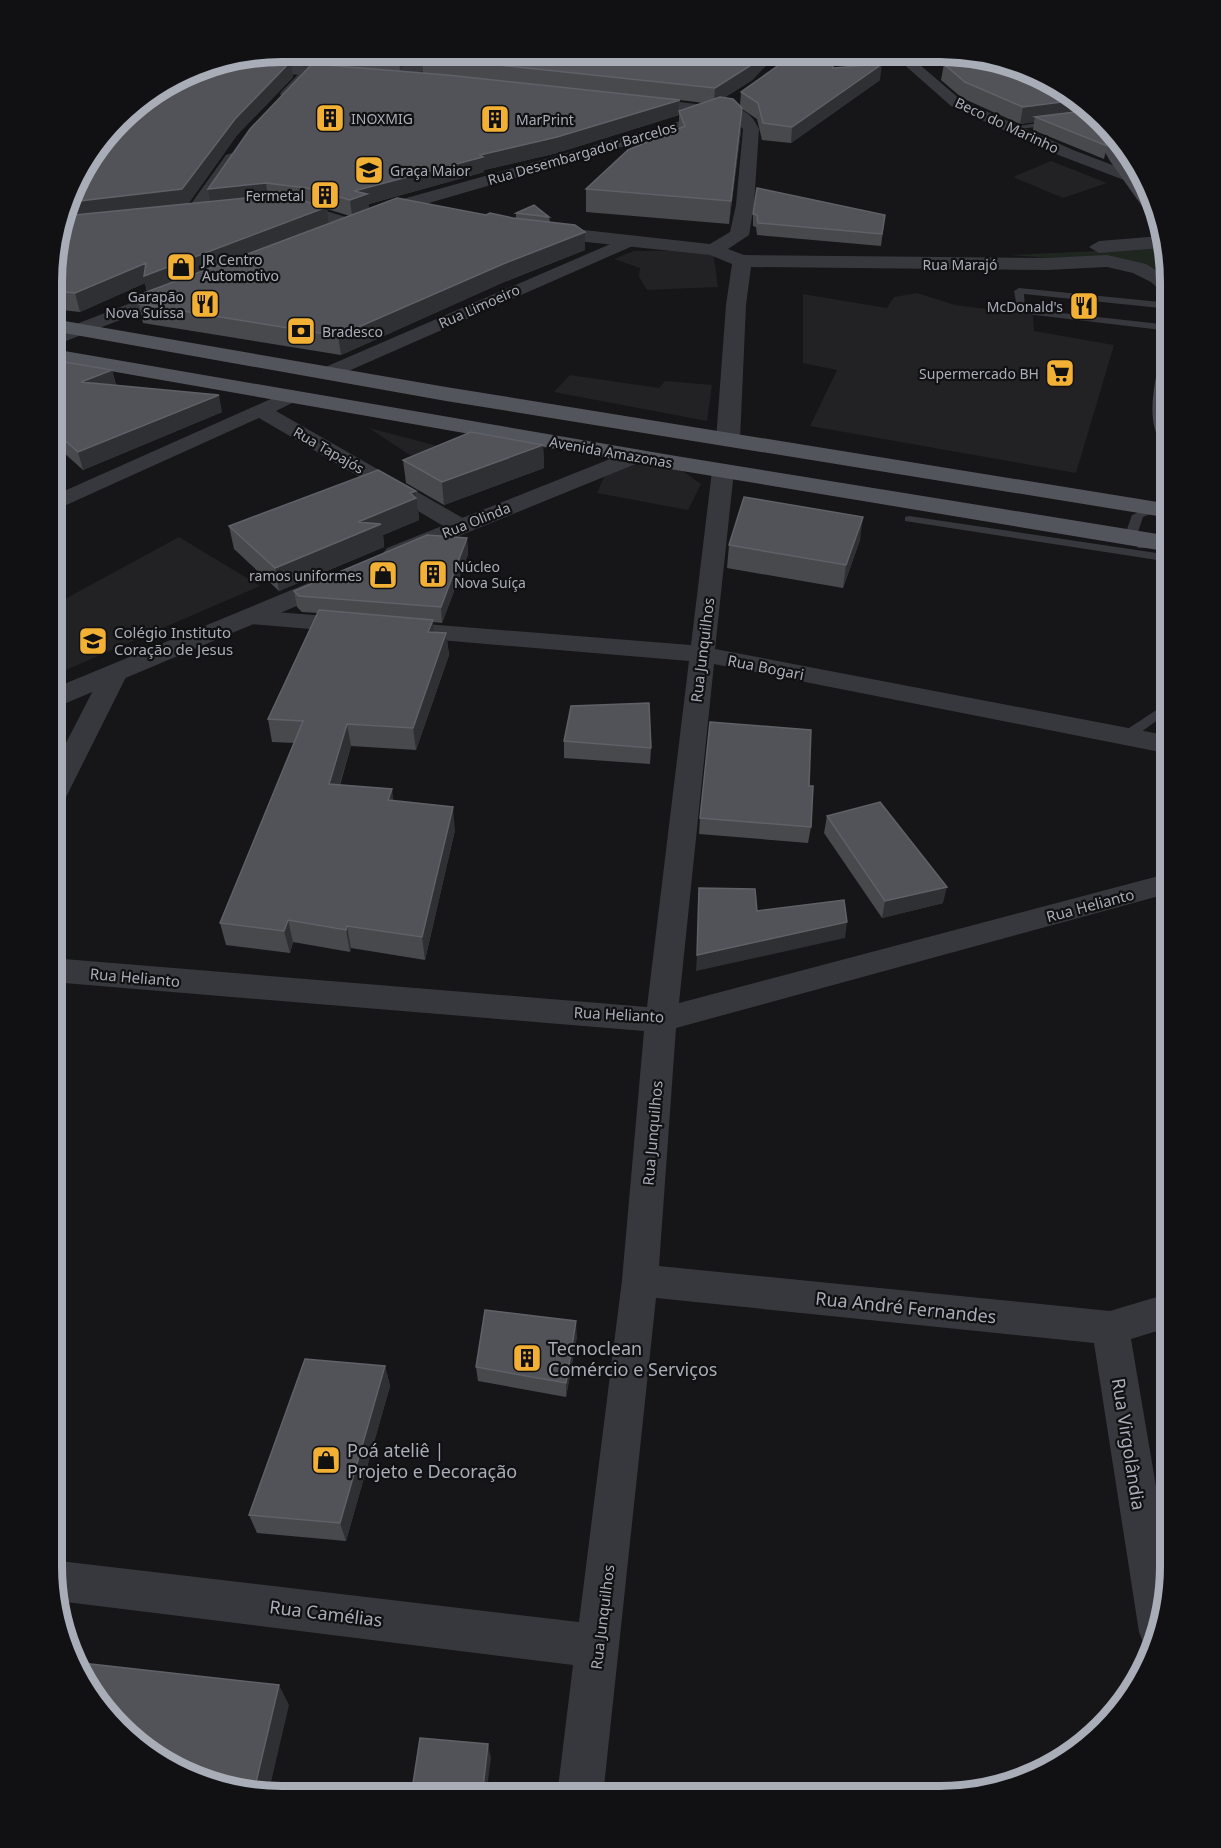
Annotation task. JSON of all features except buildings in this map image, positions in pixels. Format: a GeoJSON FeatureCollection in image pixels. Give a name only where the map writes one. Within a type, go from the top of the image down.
{"type":"FeatureCollection","features":[{"type":"Feature","properties":{"kind":"main road"},"geometry":{"type":"LineString","coordinates":[[1098,129],[1140,190]]}},
{"type":"Feature","properties":{"kind":"main road","name":"Avenida Amazonas"},"geometry":{"type":"LineString","coordinates":[[62,326],[330,372],[726,455],[826,487],[1160,550]]}},
{"type":"Feature","properties":{"kind":"main road","name":"Avenida Amazonas"},"geometry":{"type":"LineString","coordinates":[[62,357],[635,456],[819,453],[1160,510]]}},
{"type":"Feature","properties":{"kind":"street"},"geometry":{"type":"LineString","coordinates":[[277,105],[317,62]]}},
{"type":"Feature","properties":{"kind":"street"},"geometry":{"type":"LineString","coordinates":[[238,66],[439,80],[437,74],[444,62]]}},
{"type":"Feature","properties":{"kind":"street"},"geometry":{"type":"LineString","coordinates":[[372,75],[444,62]]}},
{"type":"Feature","properties":{"kind":"street","name":"Beco do Marinho"},"geometry":{"type":"LineString","coordinates":[[909,62],[956,102],[1010,128],[1130,177]]}},
{"type":"Feature","properties":{"kind":"street","name":"Rua Desembargador Barcelos"},"geometry":{"type":"LineString","coordinates":[[389,210],[696,121],[744,97]]}},
{"type":"Feature","properties":{"kind":"street"},"geometry":{"type":"LineString","coordinates":[[625,101],[719,111],[738,114],[747,120],[751,129],[745,205],[739,234],[713,250]]}},
{"type":"Feature","properties":{"kind":"street"},"geometry":{"type":"LineString","coordinates":[[194,213],[238,149]]}},
{"type":"Feature","properties":{"kind":"street"},"geometry":{"type":"LineString","coordinates":[[1095,164],[1111,166],[1119,161]]}},
{"type":"Feature","properties":{"kind":"street"},"geometry":{"type":"LineString","coordinates":[[409,203],[444,211]]}},
{"type":"Feature","properties":{"kind":"street"},"geometry":{"type":"LineString","coordinates":[[268,206],[309,211],[350,224]]}},
{"type":"Feature","properties":{"kind":"street"},"geometry":{"type":"LineString","coordinates":[[171,215],[215,211]]}},
{"type":"Feature","properties":{"kind":"street"},"geometry":{"type":"LineString","coordinates":[[316,237],[369,217]]}},
{"type":"Feature","properties":{"kind":"street"},"geometry":{"type":"LineString","coordinates":[[525,229],[713,250],[742,261]]}},
{"type":"Feature","properties":{"kind":"street","name":"Rua Marajó"},"geometry":{"type":"LineString","coordinates":[[739,234],[765,245],[823,250],[926,251],[1156,243]]}},
{"type":"Feature","properties":{"kind":"street","name":"Rua Limoeiro"},"geometry":{"type":"LineString","coordinates":[[330,372],[628,241]]}},
{"type":"Feature","properties":{"kind":"street"},"geometry":{"type":"LineString","coordinates":[[926,251],[1047,264]]}},
{"type":"Feature","properties":{"kind":"street","name":"Rua Marajó"},"geometry":{"type":"LineString","coordinates":[[742,261],[1123,263],[1160,280]]}},
{"type":"Feature","properties":{"kind":"street","name":"Rua Junquilhos"},"geometry":{"type":"LineString","coordinates":[[581,1786],[640,1280],[661,1020],[733,399],[738,282],[742,261]]}},
{"type":"Feature","properties":{"kind":"street"},"geometry":{"type":"LineString","coordinates":[[62,336],[195,285]]}},
{"type":"Feature","properties":{"kind":"street"},"geometry":{"type":"LineString","coordinates":[[62,500],[291,396]]}},
{"type":"Feature","properties":{"kind":"street","name":"Rua Tapajós"},"geometry":{"type":"LineString","coordinates":[[260,410],[460,526]]}},
{"type":"Feature","properties":{"kind":"street","name":"Rua Olinda"},"geometry":{"type":"LineString","coordinates":[[62,695],[114,675],[460,526],[635,456]]}},
{"type":"Feature","properties":{"kind":"street","name":"Rua Bogari"},"geometry":{"type":"LineString","coordinates":[[250,617],[702,654],[1160,743]]}},
{"type":"Feature","properties":{"kind":"street"},"geometry":{"type":"LineString","coordinates":[[62,777],[114,675]]}},
{"type":"Feature","properties":{"kind":"street","name":"Rua Helianto"},"geometry":{"type":"LineString","coordinates":[[62,971],[661,1020],[1160,886]]}},
{"type":"Feature","properties":{"kind":"street","name":"Rua André Fernandes"},"geometry":{"type":"LineString","coordinates":[[640,1280],[1110,1328],[1160,1313]]}},
{"type":"Feature","properties":{"kind":"street","name":"Rua Virgolândia"},"geometry":{"type":"LineString","coordinates":[[1110,1328],[1156,1606]]}},
{"type":"Feature","properties":{"kind":"street","name":"Rua Camélias"},"geometry":{"type":"LineString","coordinates":[[62,1581],[599,1646]]}},
{"type":"Feature","properties":{"kind":"lane"},"geometry":{"type":"LineString","coordinates":[[1010,128],[1063,122]]}},
{"type":"Feature","properties":{"kind":"lane"},"geometry":{"type":"LineString","coordinates":[[1160,305],[1019,291],[1020,311],[1160,327]]}},
{"type":"Feature","properties":{"kind":"lane"},"geometry":{"type":"LineString","coordinates":[[1160,506],[1138,515],[1132,532],[1160,550]]}},
{"type":"Feature","properties":{"kind":"lane","name":"Avenida Amazonas"},"geometry":{"type":"LineString","coordinates":[[909,519],[1160,550]]}},
{"type":"Feature","properties":{"kind":"lane"},"geometry":{"type":"LineString","coordinates":[[1125,737],[1160,712]]}},
{"type":"Feature","properties":{"kind":"shaded area"},"geometry":{"type":"Polygon","coordinates":[[[1051,161],[1107,183],[1063,198],[1013,177],[1051,161]]]}},
{"type":"Feature","properties":{"kind":"shaded area"},"geometry":{"type":"Polygon","coordinates":[[[1157,248],[1159,273],[1148,266],[1010,255],[1157,248]]]}},
{"type":"Feature","properties":{"kind":"shaded area"},"geometry":{"type":"Polygon","coordinates":[[[713,250],[718,287],[647,290],[639,277],[640,268],[614,259],[634,251],[713,250]]]}},
{"type":"Feature","properties":{"kind":"shaded area"},"geometry":{"type":"Polygon","coordinates":[[[917,293],[955,305],[1033,315],[1034,331],[1114,345],[1076,473],[810,426],[837,370],[803,363],[803,294],[887,308],[894,297],[917,293]]]}},
{"type":"Feature","properties":{"kind":"shaded area"},"geometry":{"type":"Polygon","coordinates":[[[570,375],[659,388],[665,381],[712,385],[707,421],[554,392],[570,375]]]}},
{"type":"Feature","properties":{"kind":"shaded area"},"geometry":{"type":"Polygon","coordinates":[[[369,428],[472,455],[434,471],[369,428]]]}},
{"type":"Feature","properties":{"kind":"shaded area"},"geometry":{"type":"Polygon","coordinates":[[[670,462],[701,484],[688,510],[597,493],[605,475],[629,465],[670,462]]]}},
{"type":"Feature","properties":{"kind":"shaded area","name":"Colégio Instituto Coração de Jesus"},"geometry":{"type":"Polygon","coordinates":[[[179,537],[260,586],[62,672],[62,601],[179,537]]]}},
{"type":"Feature","properties":{"kind":"place","name":"INOXMIG"},"geometry":{"type":"Point","coordinates":[330,118]}},
{"type":"Feature","properties":{"kind":"place","name":"MarPrint"},"geometry":{"type":"Point","coordinates":[495,119]}},
{"type":"Feature","properties":{"kind":"place","name":"Graça Maior"},"geometry":{"type":"Point","coordinates":[369,170]}},
{"type":"Feature","properties":{"kind":"place","name":"Fermetal"},"geometry":{"type":"Point","coordinates":[325,195]}},
{"type":"Feature","properties":{"kind":"place","name":"JR Centro Automotivo"},"geometry":{"type":"Point","coordinates":[181,267]}},
{"type":"Feature","properties":{"kind":"place","name":"Garapão Nova Suíssa"},"geometry":{"type":"Point","coordinates":[205,304]}},
{"type":"Feature","properties":{"kind":"place","name":"McDonald's"},"geometry":{"type":"Point","coordinates":[1084,306]}},
{"type":"Feature","properties":{"kind":"place","name":"Bradesco"},"geometry":{"type":"Point","coordinates":[301,331]}},
{"type":"Feature","properties":{"kind":"place","name":"Supermercado BH"},"geometry":{"type":"Point","coordinates":[1060,373]}},
{"type":"Feature","properties":{"kind":"place","name":"Núcleo Nova Suíça"},"geometry":{"type":"Point","coordinates":[433,574]}},
{"type":"Feature","properties":{"kind":"place","name":"ramos uniformes"},"geometry":{"type":"Point","coordinates":[383,575]}},
{"type":"Feature","properties":{"kind":"place","name":"Colégio Instituto Coração de Jesus"},"geometry":{"type":"Point","coordinates":[93,641]}},
{"type":"Feature","properties":{"kind":"place","name":"Tecnoclean Comércio e Serviços"},"geometry":{"type":"Point","coordinates":[527,1358]}},
{"type":"Feature","properties":{"kind":"place","name":"Poá ateliê | Projeto e Decoração"},"geometry":{"type":"Point","coordinates":[326,1460]}}]}
